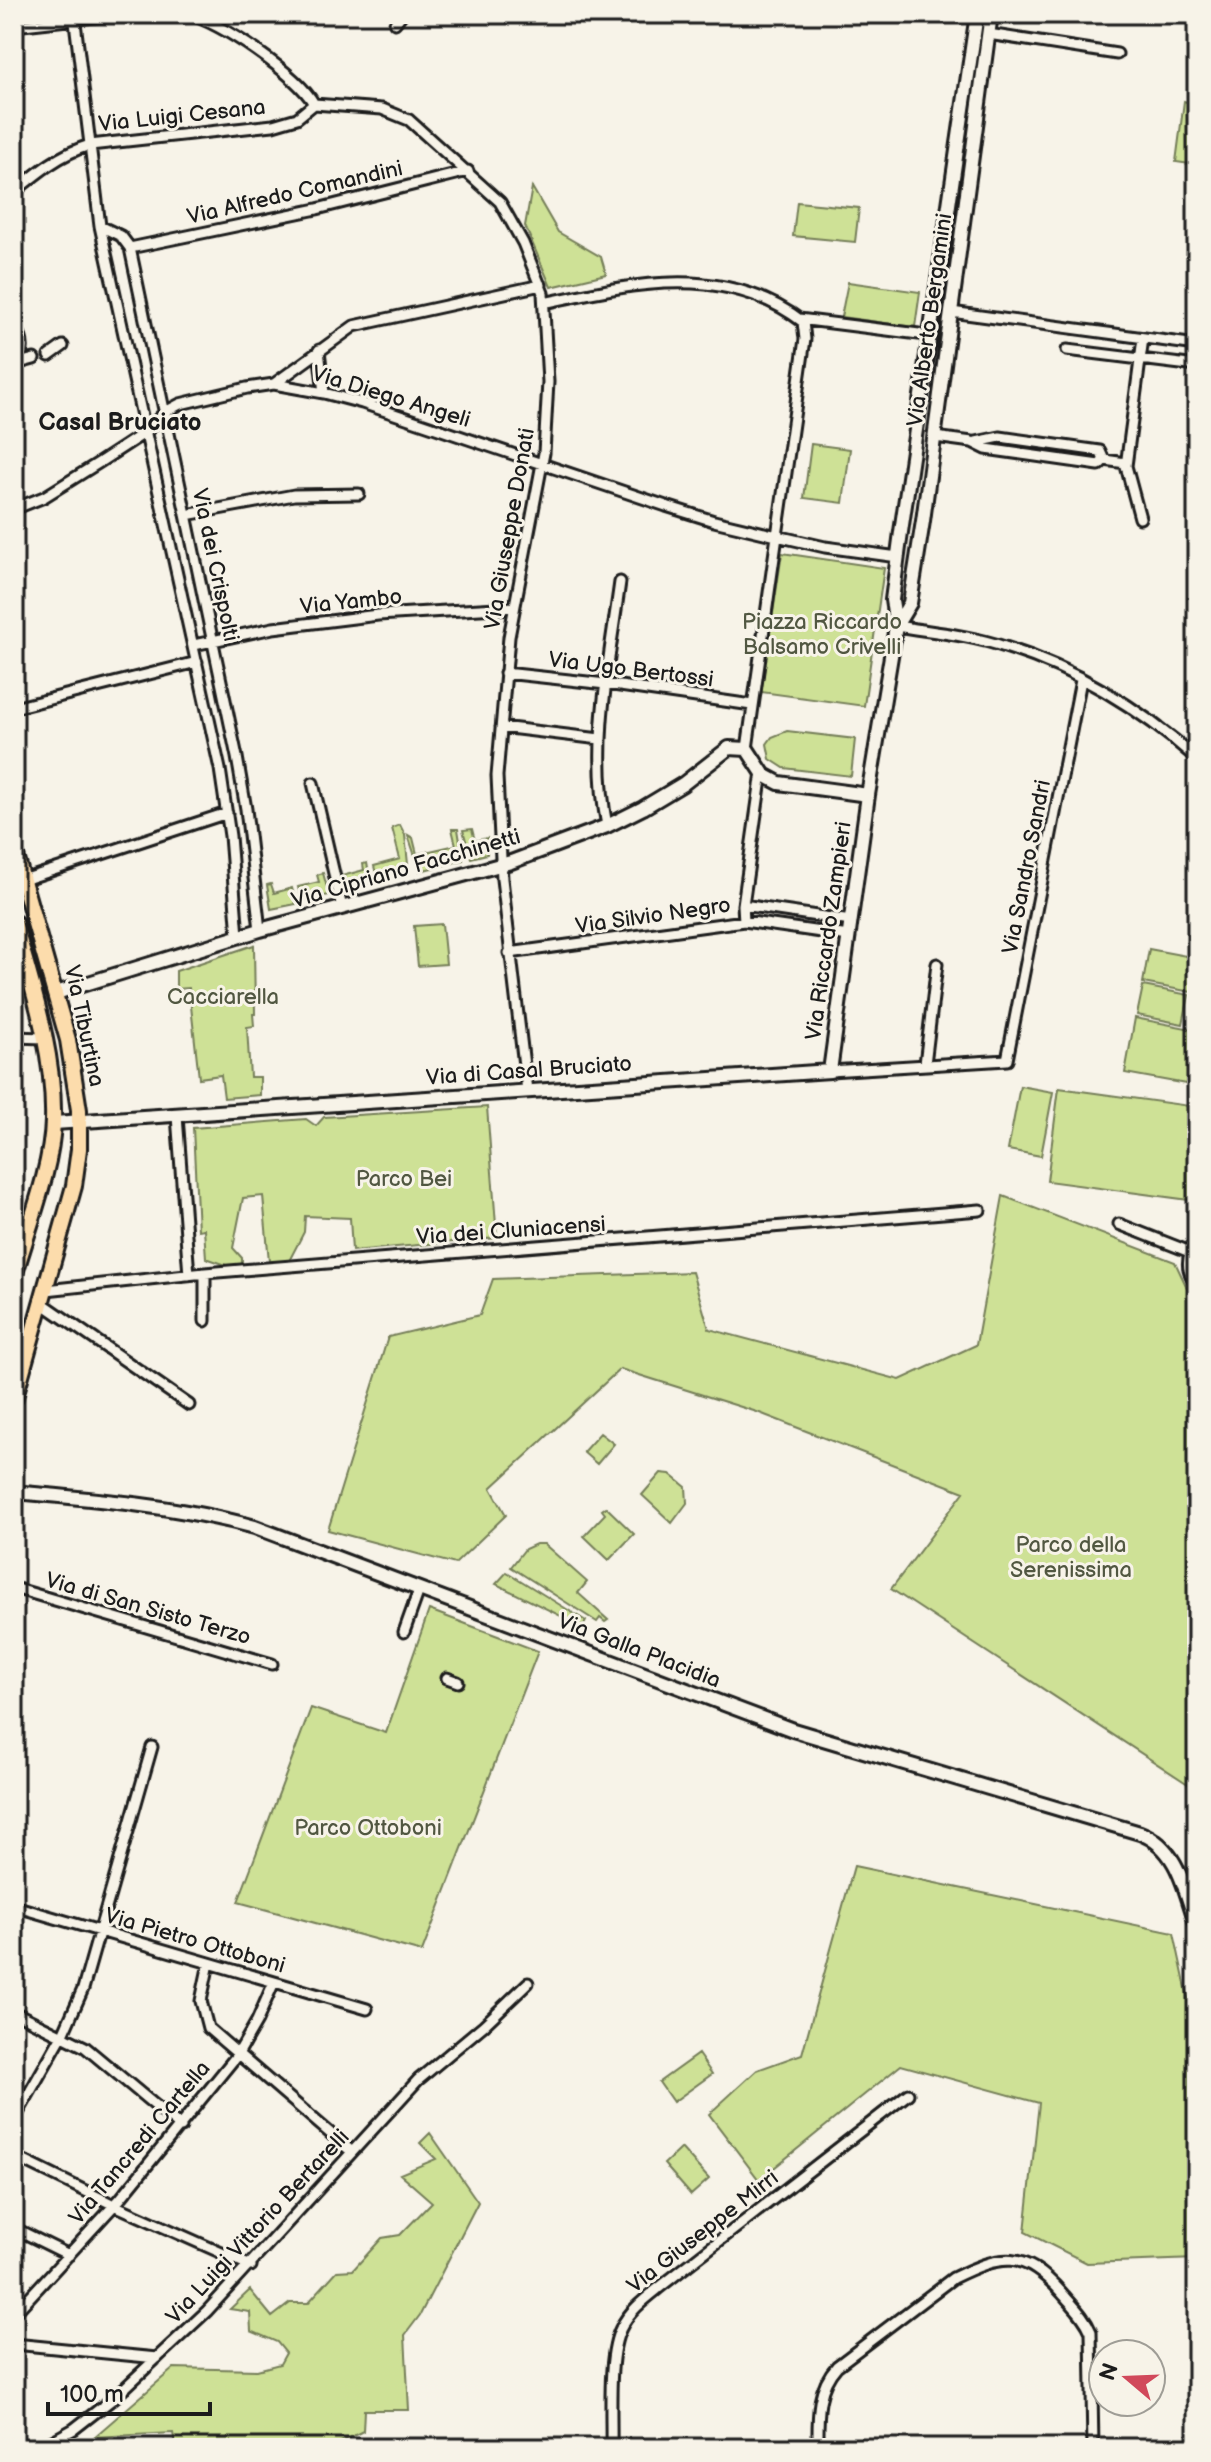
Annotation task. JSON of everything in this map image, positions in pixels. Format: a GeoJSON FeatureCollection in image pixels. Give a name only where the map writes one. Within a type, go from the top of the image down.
{"type":"FeatureCollection","features":[{"type":"Feature","properties":{"kind":"main road","name":"Via Tiburtina"},"geometry":{"type":"LineString","coordinates":[[14,849],[73,1063],[79,1122],[74,1186],[14,1400]]}},
{"type":"Feature","properties":{"kind":"main road","name":"Via Tiburtina"},"geometry":{"type":"LineString","coordinates":[[14,922],[18,952],[44,1038],[54,1123],[47,1161],[14,1277]]}},
{"type":"Feature","properties":{"kind":"street"},"geometry":{"type":"LineString","coordinates":[[14,26],[74,16],[121,14]]}},
{"type":"Feature","properties":{"kind":"street"},"geometry":{"type":"LineString","coordinates":[[187,14],[219,27],[263,57],[295,80],[314,104]]}},
{"type":"Feature","properties":{"kind":"street","name":"Via Alberto Bergamini"},"geometry":{"type":"LineString","coordinates":[[896,626],[910,603],[991,14]]}},
{"type":"Feature","properties":{"kind":"street","name":"Via dei Crispolti"},"geometry":{"type":"LineString","coordinates":[[74,16],[100,226],[194,645],[227,813],[238,936]]}},
{"type":"Feature","properties":{"kind":"street","name":"Via Alberto Bergamini"},"geometry":{"type":"LineString","coordinates":[[898,557],[976,16]]}},
{"type":"Feature","properties":{"kind":"street"},"geometry":{"type":"LineString","coordinates":[[988,34],[1117,54]]}},
{"type":"Feature","properties":{"kind":"street","name":"Via Luigi Cesana"},"geometry":{"type":"LineString","coordinates":[[14,192],[47,165],[90,145],[288,122],[314,104]]}},
{"type":"Feature","properties":{"kind":"street","name":"Via Giuseppe Donati"},"geometry":{"type":"LineString","coordinates":[[314,104],[382,109],[400,114],[498,199],[508,213],[541,285],[548,382],[542,464],[514,607],[497,776],[509,953],[527,1091]]}},
{"type":"Feature","properties":{"kind":"street","name":"Via Alfredo Comandini"},"geometry":{"type":"LineString","coordinates":[[130,248],[317,209],[468,171]]}},
{"type":"Feature","properties":{"kind":"street"},"geometry":{"type":"LineString","coordinates":[[100,226],[121,236],[130,248]]}},
{"type":"Feature","properties":{"kind":"street","name":"Via dei Crispolti"},"geometry":{"type":"LineString","coordinates":[[130,248],[246,809],[260,930]]}},
{"type":"Feature","properties":{"kind":"street"},"geometry":{"type":"LineString","coordinates":[[544,303],[635,284],[695,283],[738,290],[799,319],[919,334]]}},
{"type":"Feature","properties":{"kind":"street"},"geometry":{"type":"LineString","coordinates":[[274,384],[354,326],[541,285]]}},
{"type":"Feature","properties":{"kind":"street"},"geometry":{"type":"LineString","coordinates":[[933,309],[1197,345]]}},
{"type":"Feature","properties":{"kind":"street"},"geometry":{"type":"LineString","coordinates":[[777,536],[825,547],[898,557],[892,600],[896,626],[868,795],[770,780],[747,749],[752,705],[805,339],[805,325],[799,319]]}},
{"type":"Feature","properties":{"kind":"street"},"geometry":{"type":"LineString","coordinates":[[14,323],[23,343],[16,367]]}},
{"type":"Feature","properties":{"kind":"street"},"geometry":{"type":"LineString","coordinates":[[1140,518],[1126,463],[1143,338]]}},
{"type":"Feature","properties":{"kind":"street"},"geometry":{"type":"LineString","coordinates":[[49,356],[63,346]]}},
{"type":"Feature","properties":{"kind":"street"},"geometry":{"type":"LineString","coordinates":[[319,350],[324,393]]}},
{"type":"Feature","properties":{"kind":"street"},"geometry":{"type":"LineString","coordinates":[[1067,350],[1197,366]]}},
{"type":"Feature","properties":{"kind":"street"},"geometry":{"type":"LineString","coordinates":[[16,367],[34,359]]}},
{"type":"Feature","properties":{"kind":"street","name":"Via Diego Angeli"},"geometry":{"type":"LineString","coordinates":[[14,509],[44,497],[146,432],[174,406],[274,384],[324,393],[714,521],[777,536]]}},
{"type":"Feature","properties":{"kind":"street"},"geometry":{"type":"LineString","coordinates":[[935,437],[972,442],[986,449],[1099,465],[1104,460],[1126,463]]}},
{"type":"Feature","properties":{"kind":"street"},"geometry":{"type":"LineString","coordinates":[[186,515],[294,495],[359,494]]}},
{"type":"Feature","properties":{"kind":"street"},"geometry":{"type":"LineString","coordinates":[[607,826],[600,739],[620,582]]}},
{"type":"Feature","properties":{"kind":"street","name":"Via Yambo"},"geometry":{"type":"LineString","coordinates":[[194,645],[273,628],[378,615],[514,607]]}},
{"type":"Feature","properties":{"kind":"street"},"geometry":{"type":"LineString","coordinates":[[896,626],[1005,647],[1081,680],[1145,716],[1197,759]]}},
{"type":"Feature","properties":{"kind":"street"},"geometry":{"type":"LineString","coordinates":[[14,708],[197,662]]}},
{"type":"Feature","properties":{"kind":"street","name":"Via Ugo Bertossi"},"geometry":{"type":"LineString","coordinates":[[505,673],[752,705]]}},
{"type":"Feature","properties":{"kind":"street","name":"Via Sandro Sandri"},"geometry":{"type":"LineString","coordinates":[[1007,1060],[1081,680]]}},
{"type":"Feature","properties":{"kind":"street"},"geometry":{"type":"LineString","coordinates":[[501,727],[600,739]]}},
{"type":"Feature","properties":{"kind":"street","name":"Via Cipriano Facchinetti"},"geometry":{"type":"LineString","coordinates":[[56,993],[238,936],[501,866],[607,826],[661,799],[726,749],[747,749]]}},
{"type":"Feature","properties":{"kind":"street"},"geometry":{"type":"LineString","coordinates":[[744,921],[743,905],[762,772]]}},
{"type":"Feature","properties":{"kind":"street"},"geometry":{"type":"LineString","coordinates":[[313,783],[342,908]]}},
{"type":"Feature","properties":{"kind":"street","name":"Via Riccardo Zampieri"},"geometry":{"type":"LineString","coordinates":[[830,1071],[868,795]]}},
{"type":"Feature","properties":{"kind":"street"},"geometry":{"type":"LineString","coordinates":[[23,880],[227,813]]}},
{"type":"Feature","properties":{"kind":"street","name":"Via Silvio Negro"},"geometry":{"type":"LineString","coordinates":[[743,905],[851,921]]}},
{"type":"Feature","properties":{"kind":"street","name":"Via Silvio Negro"},"geometry":{"type":"LineString","coordinates":[[509,953],[744,921],[849,936]]}},
{"type":"Feature","properties":{"kind":"street"},"geometry":{"type":"LineString","coordinates":[[925,1064],[937,964]]}},
{"type":"Feature","properties":{"kind":"street"},"geometry":{"type":"LineString","coordinates":[[14,1037],[44,1038]]}},
{"type":"Feature","properties":{"kind":"street","name":"Via di Casal Bruciato"},"geometry":{"type":"LineString","coordinates":[[54,1123],[1007,1060]]}},
{"type":"Feature","properties":{"kind":"street"},"geometry":{"type":"LineString","coordinates":[[49,1066],[73,1063]]}},
{"type":"Feature","properties":{"kind":"street"},"geometry":{"type":"LineString","coordinates":[[177,1116],[189,1275]]}},
{"type":"Feature","properties":{"kind":"street","name":"Via dei Cluniacensi"},"geometry":{"type":"LineString","coordinates":[[44,1297],[205,1273],[980,1210]]}},
{"type":"Feature","properties":{"kind":"street"},"geometry":{"type":"LineString","coordinates":[[1119,1224],[1190,1252]]}},
{"type":"Feature","properties":{"kind":"street"},"geometry":{"type":"LineString","coordinates":[[1197,1241],[1190,1252],[1189,1271],[1197,1285]]}},
{"type":"Feature","properties":{"kind":"street"},"geometry":{"type":"LineString","coordinates":[[205,1273],[205,1321]]}},
{"type":"Feature","properties":{"kind":"street"},"geometry":{"type":"LineString","coordinates":[[44,1297],[189,1405]]}},
{"type":"Feature","properties":{"kind":"street","name":"Via Galla Placidia"},"geometry":{"type":"LineString","coordinates":[[14,1492],[106,1500],[225,1519],[277,1535],[793,1730],[1145,1835],[1162,1846],[1192,1893],[1197,1926]]}},
{"type":"Feature","properties":{"kind":"street","name":"Via di San Sisto Terzo"},"geometry":{"type":"LineString","coordinates":[[14,1588],[272,1664]]}},
{"type":"Feature","properties":{"kind":"street"},"geometry":{"type":"LineString","coordinates":[[404,1632],[419,1590]]}},
{"type":"Feature","properties":{"kind":"street"},"geometry":{"type":"LineString","coordinates":[[14,2120],[62,2036],[83,1989],[152,1747]]}},
{"type":"Feature","properties":{"kind":"street","name":"Via Pietro Ottoboni"},"geometry":{"type":"LineString","coordinates":[[14,1906],[367,2009]]}},
{"type":"Feature","properties":{"kind":"street"},"geometry":{"type":"LineString","coordinates":[[209,1963],[201,1996],[203,2019],[210,2031],[352,2152]]}},
{"type":"Feature","properties":{"kind":"street","name":"Via Tancredi Cartella"},"geometry":{"type":"LineString","coordinates":[[14,2314],[181,2127],[238,2054],[274,1982]]}},
{"type":"Feature","properties":{"kind":"street","name":"Via Luigi Vittorio Bertarelli"},"geometry":{"type":"LineString","coordinates":[[40,2448],[92,2416],[157,2358],[251,2266],[418,2080],[484,2025],[528,1983]]}},
{"type":"Feature","properties":{"kind":"street"},"geometry":{"type":"LineString","coordinates":[[14,2012],[77,2042],[181,2127]]}},
{"type":"Feature","properties":{"kind":"street","name":"Via Giuseppe Mirri"},"geometry":{"type":"LineString","coordinates":[[611,2448],[615,2345],[621,2327],[630,2314],[660,2287],[908,2094]]}},
{"type":"Feature","properties":{"kind":"street"},"geometry":{"type":"LineString","coordinates":[[14,2156],[251,2266]]}},
{"type":"Feature","properties":{"kind":"street"},"geometry":{"type":"LineString","coordinates":[[14,2228],[69,2255]]}},
{"type":"Feature","properties":{"kind":"street"},"geometry":{"type":"LineString","coordinates":[[818,2448],[821,2392],[827,2377],[837,2366],[953,2278],[1013,2259],[1026,2262],[1041,2272],[1089,2327],[1092,2340],[1093,2448]]}},
{"type":"Feature","properties":{"kind":"street"},"geometry":{"type":"LineString","coordinates":[[14,2344],[157,2358]]}},
{"type":"Feature","properties":{"kind":"green space"},"geometry":{"type":"Polygon","coordinates":[[[1184,101],[1197,105],[1197,165],[1176,162],[1184,101]]]}},
{"type":"Feature","properties":{"kind":"green space"},"geometry":{"type":"Polygon","coordinates":[[[532,187],[558,232],[601,257],[606,274],[551,287],[525,226],[532,187]]]}},
{"type":"Feature","properties":{"kind":"green space"},"geometry":{"type":"Polygon","coordinates":[[[797,202],[859,208],[855,242],[793,236],[797,202]]]}},
{"type":"Feature","properties":{"kind":"green space"},"geometry":{"type":"Polygon","coordinates":[[[848,282],[920,292],[915,327],[841,317],[848,282]]]}},
{"type":"Feature","properties":{"kind":"green space"},"geometry":{"type":"Polygon","coordinates":[[[811,444],[850,449],[843,503],[804,498],[811,444]]]}},
{"type":"Feature","properties":{"kind":"green space","name":"Piazza Riccardo Balsamo Crivelli"},"geometry":{"type":"Polygon","coordinates":[[[782,553],[884,568],[864,706],[761,692],[782,553]]]}},
{"type":"Feature","properties":{"kind":"green space"},"geometry":{"type":"Polygon","coordinates":[[[787,731],[855,739],[851,776],[784,768],[770,759],[767,744],[772,737],[787,731]]]}},
{"type":"Feature","properties":{"kind":"green space"},"geometry":{"type":"Polygon","coordinates":[[[400,825],[405,835],[409,874],[378,881],[374,866],[400,859],[392,828],[400,825]]]}},
{"type":"Feature","properties":{"kind":"green space"},"geometry":{"type":"Polygon","coordinates":[[[452,829],[458,829],[463,860],[420,871],[408,835],[413,838],[417,854],[456,845],[452,829]]]}},
{"type":"Feature","properties":{"kind":"green space"},"geometry":{"type":"Polygon","coordinates":[[[472,829],[475,841],[487,838],[487,854],[471,858],[463,830],[472,829]]]}},
{"type":"Feature","properties":{"kind":"green space"},"geometry":{"type":"Polygon","coordinates":[[[367,863],[371,884],[345,890],[342,876],[364,870],[363,864],[367,863]]]}},
{"type":"Feature","properties":{"kind":"green space"},"geometry":{"type":"Polygon","coordinates":[[[323,873],[329,895],[302,901],[298,887],[319,882],[317,875],[323,873]]]}},
{"type":"Feature","properties":{"kind":"green space"},"geometry":{"type":"Polygon","coordinates":[[[271,884],[274,893],[292,888],[296,904],[271,909],[267,885],[271,884]]]}},
{"type":"Feature","properties":{"kind":"green space"},"geometry":{"type":"Polygon","coordinates":[[[442,924],[446,964],[418,966],[414,926],[442,924]]]}},
{"type":"Feature","properties":{"kind":"green space","name":"Cacciarella"},"geometry":{"type":"Polygon","coordinates":[[[254,945],[254,1026],[247,1027],[250,1077],[260,1077],[260,1095],[224,1098],[221,1075],[199,1078],[189,988],[176,989],[176,971],[254,945]]]}},
{"type":"Feature","properties":{"kind":"green space"},"geometry":{"type":"Polygon","coordinates":[[[1149,949],[1197,958],[1197,993],[1143,983],[1149,949]]]}},
{"type":"Feature","properties":{"kind":"green space"},"geometry":{"type":"Polygon","coordinates":[[[1143,986],[1189,995],[1183,1024],[1137,1015],[1143,986]]]}},
{"type":"Feature","properties":{"kind":"green space"},"geometry":{"type":"Polygon","coordinates":[[[1135,1018],[1197,1030],[1197,1086],[1125,1073],[1135,1018]]]}},
{"type":"Feature","properties":{"kind":"green space"},"geometry":{"type":"Polygon","coordinates":[[[1020,1086],[1053,1092],[1041,1156],[1008,1150],[1020,1086]]]}},
{"type":"Feature","properties":{"kind":"green space"},"geometry":{"type":"Polygon","coordinates":[[[1059,1088],[1197,1107],[1197,1201],[1047,1181],[1059,1088]]]}},
{"type":"Feature","properties":{"kind":"green space","name":"Parco Bei"},"geometry":{"type":"Polygon","coordinates":[[[487,1107],[497,1238],[352,1251],[350,1218],[305,1216],[304,1232],[289,1261],[269,1261],[263,1196],[243,1198],[233,1248],[242,1258],[242,1267],[232,1267],[206,1258],[204,1229],[198,1230],[193,1128],[306,1119],[316,1126],[324,1117],[487,1107]]]}},
{"type":"Feature","properties":{"kind":"green space","name":"Parco della Serenissima"},"geometry":{"type":"Polygon","coordinates":[[[1003,1196],[1175,1262],[1197,1309],[1197,1790],[891,1589],[964,1492],[757,1412],[620,1369],[491,1488],[506,1515],[455,1564],[328,1530],[388,1337],[480,1315],[493,1279],[692,1272],[709,1329],[900,1380],[976,1345],[1003,1196]]]}},
{"type":"Feature","properties":{"kind":"green space"},"geometry":{"type":"Polygon","coordinates":[[[600,1433],[614,1444],[597,1464],[583,1452],[600,1433]]]}},
{"type":"Feature","properties":{"kind":"green space"},"geometry":{"type":"Polygon","coordinates":[[[661,1473],[670,1474],[686,1487],[687,1503],[672,1523],[642,1495],[661,1473]]]}},
{"type":"Feature","properties":{"kind":"green space"},"geometry":{"type":"Polygon","coordinates":[[[606,1507],[634,1534],[609,1560],[584,1536],[605,1514],[602,1510],[606,1507]]]}},
{"type":"Feature","properties":{"kind":"green space"},"geometry":{"type":"Polygon","coordinates":[[[544,1544],[587,1582],[578,1593],[608,1620],[605,1622],[600,1618],[597,1622],[511,1567],[525,1549],[544,1544]]]}},
{"type":"Feature","properties":{"kind":"green space"},"geometry":{"type":"Polygon","coordinates":[[[507,1572],[586,1621],[583,1627],[496,1584],[507,1572]]]}},
{"type":"Feature","properties":{"kind":"green space","name":"Parco Ottoboni"},"geometry":{"type":"Polygon","coordinates":[[[429,1610],[538,1651],[422,1952],[238,1902],[311,1708],[386,1733],[429,1610]]]}},
{"type":"Feature","properties":{"kind":"green space"},"geometry":{"type":"Polygon","coordinates":[[[854,1866],[1174,1933],[1197,2039],[1197,2259],[1087,2263],[1025,2232],[1039,2103],[901,2065],[759,2180],[709,2114],[757,2070],[802,2054],[854,1866]]]}},
{"type":"Feature","properties":{"kind":"green space"},"geometry":{"type":"Polygon","coordinates":[[[698,2054],[712,2074],[673,2102],[659,2082],[698,2054]]]}},
{"type":"Feature","properties":{"kind":"green space"},"geometry":{"type":"Polygon","coordinates":[[[430,2133],[478,2202],[420,2315],[405,2335],[409,2410],[364,2410],[363,2431],[329,2448],[176,2448],[173,2433],[94,2437],[174,2368],[257,2370],[280,2364],[286,2353],[277,2342],[251,2331],[250,2312],[230,2309],[250,2290],[272,2317],[290,2303],[308,2303],[337,2271],[353,2270],[382,2238],[400,2235],[432,2202],[400,2174],[436,2159],[420,2143],[430,2133]]]}},
{"type":"Feature","properties":{"kind":"green space"},"geometry":{"type":"Polygon","coordinates":[[[681,2148],[709,2179],[691,2195],[664,2164],[681,2148]]]}},
{"type":"Feature","properties":{"kind":"district","name":"Casal Bruciato"},"geometry":{"type":"Point","coordinates":[120,422]}}]}
